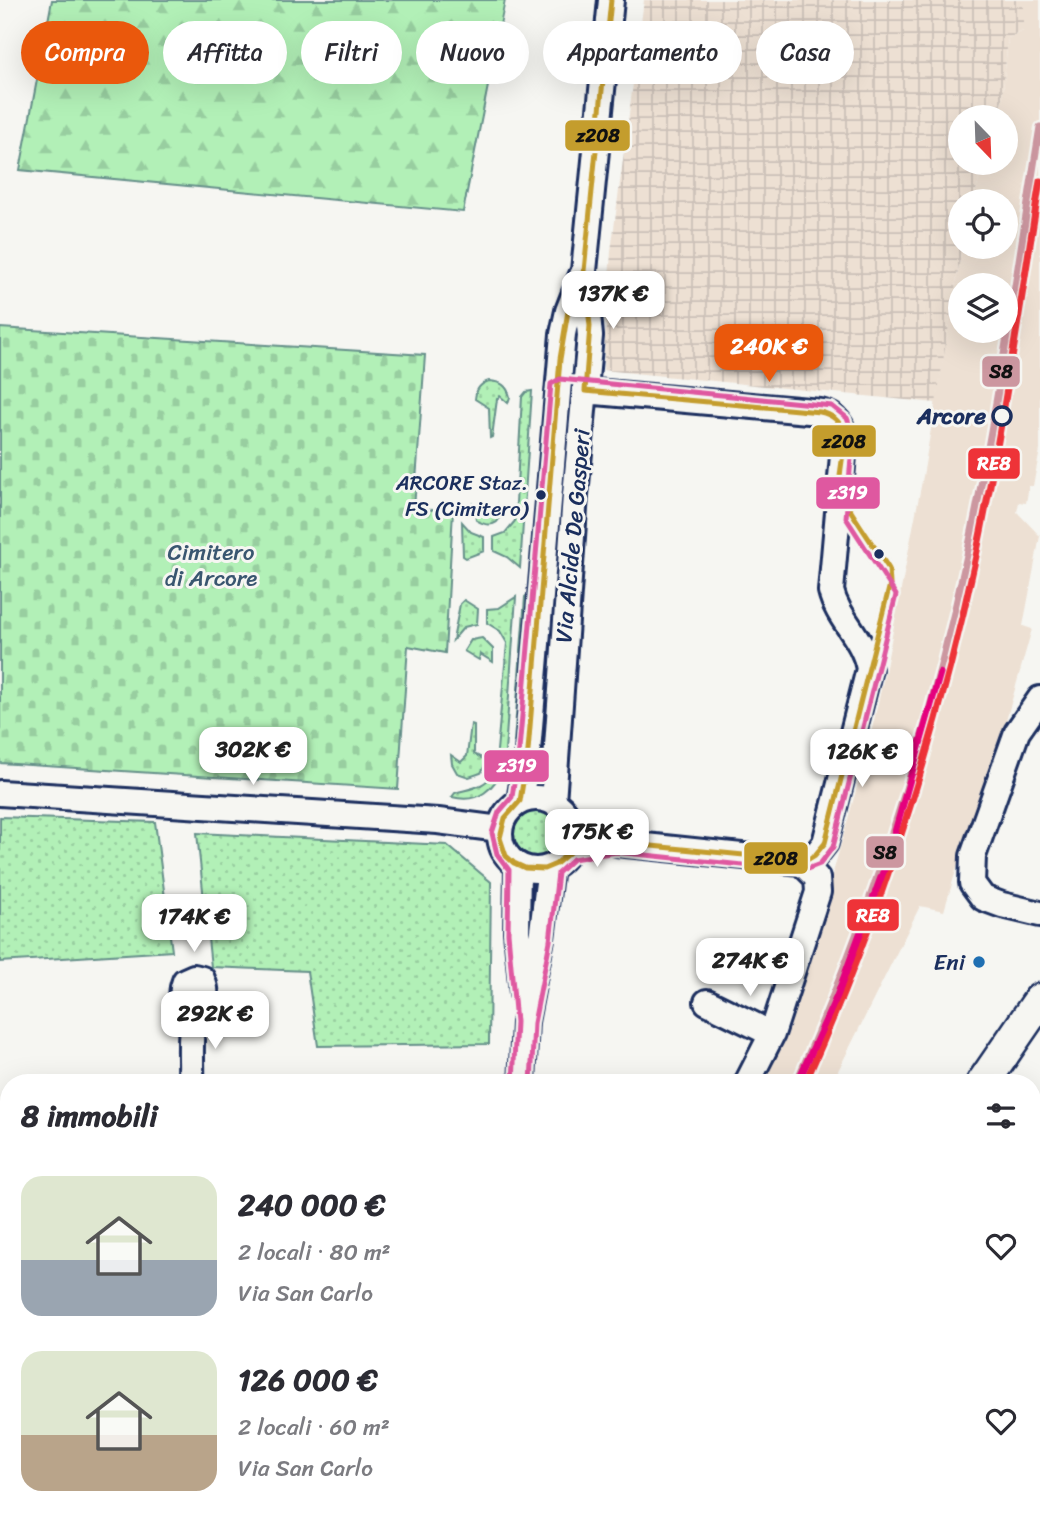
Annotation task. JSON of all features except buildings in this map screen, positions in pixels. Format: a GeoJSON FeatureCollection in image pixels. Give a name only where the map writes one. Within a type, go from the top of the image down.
{"type":"FeatureCollection","features":[{"type":"Feature","properties":{"kind":"main road"},"geometry":{"type":"LineString","coordinates":[[989,1074],[1040,1000]]}},
{"type":"Feature","properties":{"kind":"street","name":"Via Alcide De Gasperi"},"geometry":{"type":"LineString","coordinates":[[553,802],[575,495],[590,337],[584,271],[611,0]]}},
{"type":"Feature","properties":{"kind":"street","name":"Via Alcide De Gasperi"},"geometry":{"type":"LineString","coordinates":[[520,801],[528,751],[562,347],[568,312],[584,271]]}},
{"type":"Feature","properties":{"kind":"street"},"geometry":{"type":"LineString","coordinates":[[569,851],[617,843],[801,862],[814,857],[825,843],[869,669],[863,645],[836,605],[831,591],[844,444],[842,427],[833,416],[820,412],[586,391]]}},
{"type":"Feature","properties":{"kind":"street"},"geometry":{"type":"LineString","coordinates":[[1040,699],[1017,732],[972,856],[972,883],[983,898],[1040,914]]}},
{"type":"Feature","properties":{"kind":"street"},"geometry":{"type":"LineString","coordinates":[[0,793],[438,821],[500,829]]}},
{"type":"Feature","properties":{"kind":"street"},"geometry":{"type":"LineString","coordinates":[[531,798],[553,802],[564,811],[571,825],[572,841],[569,851],[550,867],[534,870],[518,866],[503,850],[500,829],[504,818],[520,801],[531,798]]}},
{"type":"Feature","properties":{"kind":"street"},"geometry":{"type":"LineString","coordinates":[[571,825],[617,843]]}},
{"type":"Feature","properties":{"kind":"street"},"geometry":{"type":"LineString","coordinates":[[752,1074],[772,1034],[818,892],[817,878],[801,862]]}},
{"type":"Feature","properties":{"kind":"street"},"geometry":{"type":"LineString","coordinates":[[518,866],[517,932],[525,1022],[522,1074]]}},
{"type":"Feature","properties":{"kind":"street"},"geometry":{"type":"LineString","coordinates":[[525,1022],[541,939],[550,867]]}},
{"type":"Feature","properties":{"kind":"street"},"geometry":{"type":"LineString","coordinates":[[707,1002],[772,1034]]}},
{"type":"Feature","properties":{"kind":"street"},"geometry":{"type":"LineString","coordinates":[[191,1074],[193,1018]]}},
{"type":"Feature","properties":{"kind":"shaded area"},"geometry":{"type":"Polygon","coordinates":[[[644,0],[1023,0],[1023,31],[1008,38],[1001,105],[948,105],[948,175],[981,175],[976,189],[948,189],[948,259],[960,259],[958,273],[948,273],[948,331],[936,403],[603,370],[611,251],[633,84],[742,84],[742,21],[641,21],[644,0]]]}},
{"type":"Feature","properties":{"kind":"shaded area"},"geometry":{"type":"Polygon","coordinates":[[[1023,0],[1040,0],[1040,450],[1033,486],[1029,486],[1026,503],[1019,502],[1017,512],[1040,536],[1023,626],[1032,629],[1002,735],[944,911],[920,906],[836,1074],[765,1074],[775,1053],[824,905],[867,751],[923,476],[948,329],[948,343],[1018,343],[1018,273],[958,273],[960,259],[1018,259],[1018,189],[976,189],[981,175],[1018,175],[1018,105],[1001,105],[1008,38],[1023,31],[1023,0]]]}},
{"type":"Feature","properties":{"kind":"green space"},"geometry":{"type":"Polygon","coordinates":[[[52,0],[505,0],[501,21],[416,21],[416,84],[488,84],[463,212],[20,170],[36,84],[149,84],[149,21],[48,21],[52,0]]]}},
{"type":"Feature","properties":{"kind":"green space","name":"Cimitero di Arcore"},"geometry":{"type":"Polygon","coordinates":[[[0,328],[425,355],[414,509],[453,511],[445,653],[408,646],[398,789],[0,763],[0,328]]]}},
{"type":"Feature","properties":{"kind":"green space"},"geometry":{"type":"Polygon","coordinates":[[[489,381],[503,385],[510,397],[508,403],[500,396],[497,399],[490,438],[489,408],[475,399],[479,387],[489,381]]]}},
{"type":"Feature","properties":{"kind":"green space"},"geometry":{"type":"Polygon","coordinates":[[[532,391],[520,568],[494,551],[494,537],[505,533],[515,521],[522,397],[526,392],[532,391]]]}},
{"type":"Feature","properties":{"kind":"green space"},"geometry":{"type":"Polygon","coordinates":[[[473,504],[488,513],[502,509],[501,515],[494,524],[485,524],[476,520],[473,504]]]}},
{"type":"Feature","properties":{"kind":"green space"},"geometry":{"type":"Polygon","coordinates":[[[462,522],[471,532],[484,537],[484,551],[466,558],[463,556],[462,522]]]}},
{"type":"Feature","properties":{"kind":"green space"},"geometry":{"type":"Polygon","coordinates":[[[529,593],[523,742],[514,742],[525,597],[529,593]]]}},
{"type":"Feature","properties":{"kind":"green space"},"geometry":{"type":"Polygon","coordinates":[[[547,596],[558,596],[548,743],[536,742],[547,596]]]}},
{"type":"Feature","properties":{"kind":"green space"},"geometry":{"type":"Polygon","coordinates":[[[516,597],[504,766],[495,782],[484,793],[462,799],[452,797],[455,793],[482,784],[495,772],[507,643],[500,631],[487,623],[487,609],[499,608],[516,597]]]}},
{"type":"Feature","properties":{"kind":"green space"},"geometry":{"type":"Polygon","coordinates":[[[464,600],[478,609],[477,624],[464,627],[453,640],[460,604],[464,600]]]}},
{"type":"Feature","properties":{"kind":"green space"},"geometry":{"type":"Polygon","coordinates":[[[482,638],[493,649],[493,662],[480,654],[479,660],[464,651],[471,640],[482,638]]]}},
{"type":"Feature","properties":{"kind":"green space"},"geometry":{"type":"Polygon","coordinates":[[[471,724],[474,725],[474,754],[487,761],[481,773],[469,777],[457,773],[451,755],[461,762],[467,756],[471,724]]]}},
{"type":"Feature","properties":{"kind":"green space"},"geometry":{"type":"Polygon","coordinates":[[[536,812],[551,819],[558,834],[551,849],[536,856],[521,849],[514,834],[521,819],[536,812]]]}},
{"type":"Feature","properties":{"kind":"green space"},"geometry":{"type":"Polygon","coordinates":[[[0,817],[155,822],[172,951],[0,962],[0,817]]]}},
{"type":"Feature","properties":{"kind":"green space"},"geometry":{"type":"Polygon","coordinates":[[[197,833],[447,845],[491,882],[489,1044],[318,1046],[307,971],[211,967],[197,833]]]}},
{"type":"Feature","properties":{"kind":"transit line","name":"z208"},"geometry":{"type":"LineString","coordinates":[[584,271],[611,0]]}},
{"type":"Feature","properties":{"kind":"transit line","name":"S8"},"geometry":{"type":"LineString","coordinates":[[800,1074],[849,954],[895,824],[952,623],[988,449],[1040,127]]}},
{"type":"Feature","properties":{"kind":"transit line","name":"RE8"},"geometry":{"type":"LineString","coordinates":[[809,1074],[882,890],[944,691],[985,509],[1040,181]]}},
{"type":"Feature","properties":{"kind":"transit line","name":"z208"},"geometry":{"type":"LineString","coordinates":[[584,271],[590,326],[585,391],[820,412],[840,424],[844,444],[840,491],[889,569],[890,584],[825,843],[815,855],[805,861],[621,843],[572,850],[556,864],[544,869],[525,868],[506,856],[500,838],[505,818],[520,801],[528,751],[560,359],[568,311],[584,271]]}},
{"type":"Feature","properties":{"kind":"transit line","name":"z319"},"geometry":{"type":"LineString","coordinates":[[513,1074],[516,1022],[508,933],[509,870],[497,854],[492,833],[499,812],[512,797],[519,750],[551,384],[560,379],[832,406],[847,418],[853,434],[846,518],[896,595],[833,847],[820,864],[802,871],[616,852],[573,859],[558,873],[550,941],[534,1023],[531,1074]]}},
{"type":"Feature","properties":{"kind":"transit line"},"geometry":{"type":"LineString","coordinates":[[801,1074],[837,996],[886,864],[940,673]]}},
{"type":"Feature","properties":{"kind":"place","name":"Arcore"},"geometry":{"type":"Point","coordinates":[1002,416]}},
{"type":"Feature","properties":{"kind":"place","name":"ARCORE Staz. FS (Cimitero)"},"geometry":{"type":"Point","coordinates":[541,495]}},
{"type":"Feature","properties":{"kind":"place","name":"Eni"},"geometry":{"type":"Point","coordinates":[979,962]}}]}
